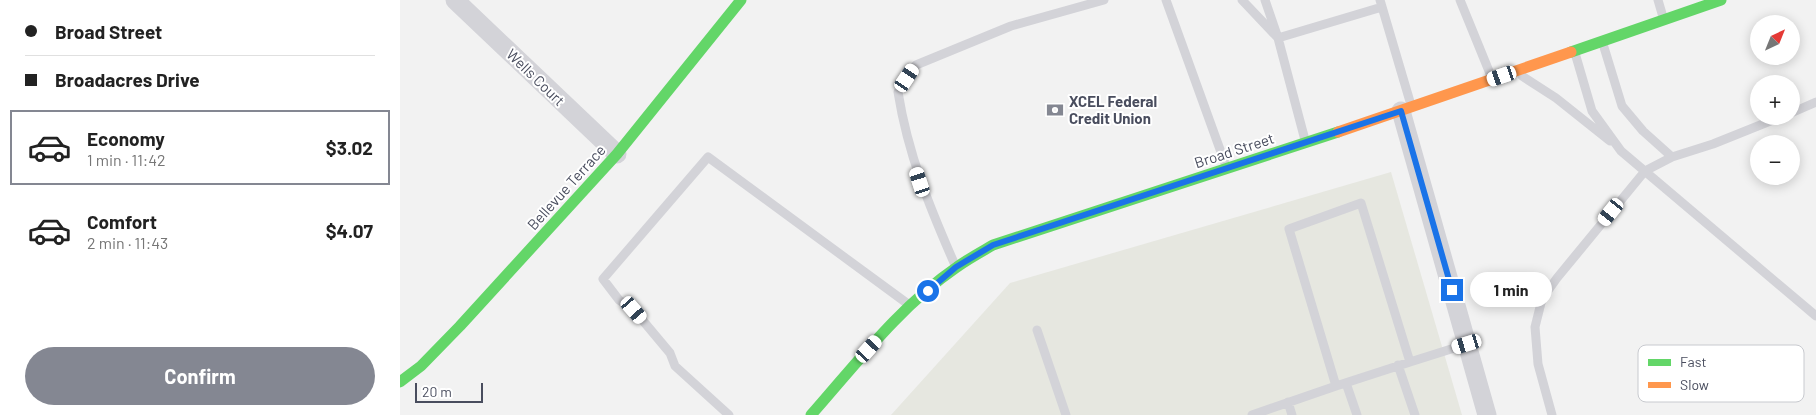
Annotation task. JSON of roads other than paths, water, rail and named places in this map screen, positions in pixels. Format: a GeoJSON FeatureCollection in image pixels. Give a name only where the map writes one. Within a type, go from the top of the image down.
{"type":"FeatureCollection","features":[{"type":"Feature","properties":{"kind":"main road","name":"Bellevue Terrace"},"geometry":{"type":"LineString","coordinates":[[400,382],[421,366],[460,326],[617,154],[742,0]]}},
{"type":"Feature","properties":{"kind":"main road","name":"Broad Street"},"geometry":{"type":"LineString","coordinates":[[811,415],[879,338],[911,306],[956,267],[993,245],[1306,143],[1720,0]]}},
{"type":"Feature","properties":{"kind":"street","name":"Wells Court"},"geometry":{"type":"LineString","coordinates":[[455,0],[617,154]]}},
{"type":"Feature","properties":{"kind":"street"},"geometry":{"type":"LineString","coordinates":[[1406,109],[1487,415]]}},
{"type":"Feature","properties":{"kind":"lane"},"geometry":{"type":"LineString","coordinates":[[956,267],[926,199],[904,131],[898,92],[916,65],[1011,26],[1104,0]]}},
{"type":"Feature","properties":{"kind":"lane"},"geometry":{"type":"LineString","coordinates":[[1166,0],[1226,169]]}},
{"type":"Feature","properties":{"kind":"lane"},"geometry":{"type":"LineString","coordinates":[[1242,0],[1278,38]]}},
{"type":"Feature","properties":{"kind":"lane"},"geometry":{"type":"LineString","coordinates":[[1265,0],[1278,38],[1306,143]]}},
{"type":"Feature","properties":{"kind":"lane"},"geometry":{"type":"LineString","coordinates":[[1460,0],[1492,79]]}},
{"type":"Feature","properties":{"kind":"lane"},"geometry":{"type":"LineString","coordinates":[[1658,0],[1663,19]]}},
{"type":"Feature","properties":{"kind":"lane"},"geometry":{"type":"LineString","coordinates":[[1278,38],[1381,3],[1406,109]]}},
{"type":"Feature","properties":{"kind":"lane"},"geometry":{"type":"LineString","coordinates":[[1602,41],[1622,106],[1643,132],[1672,157]]}},
{"type":"Feature","properties":{"kind":"lane"},"geometry":{"type":"LineString","coordinates":[[1574,50],[1592,111],[1621,151]]}},
{"type":"Feature","properties":{"kind":"lane"},"geometry":{"type":"LineString","coordinates":[[1512,72],[1533,82],[1556,98],[1816,316]]}},
{"type":"Feature","properties":{"kind":"lane"},"geometry":{"type":"LineString","coordinates":[[1800,109],[1816,102]]}},
{"type":"Feature","properties":{"kind":"lane"},"geometry":{"type":"LineString","coordinates":[[1552,415],[1538,364],[1534,327],[1542,299],[1645,171],[1672,157],[1713,144],[1760,125]]}},
{"type":"Feature","properties":{"kind":"lane"},"geometry":{"type":"LineString","coordinates":[[729,415],[675,366],[670,352],[634,310],[619,300],[603,278],[708,157],[911,306]]}},
{"type":"Feature","properties":{"kind":"lane"},"geometry":{"type":"LineString","coordinates":[[1336,386],[1289,229],[1362,203],[1410,362]]}},
{"type":"Feature","properties":{"kind":"lane"},"geometry":{"type":"LineString","coordinates":[[1037,330],[1066,415]]}},
{"type":"Feature","properties":{"kind":"lane"},"geometry":{"type":"LineString","coordinates":[[1252,415],[1467,344]]}},
{"type":"Feature","properties":{"kind":"lane"},"geometry":{"type":"LineString","coordinates":[[1398,366],[1415,415]]}},
{"type":"Feature","properties":{"kind":"lane"},"geometry":{"type":"LineString","coordinates":[[1346,383],[1356,415]]}},
{"type":"Feature","properties":{"kind":"lane"},"geometry":{"type":"LineString","coordinates":[[1288,402],[1292,415]]}},
{"type":"Feature","properties":{"kind":"place","name":"XCEL Federal Credit Union"},"geometry":{"type":"Point","coordinates":[1055,110]}}]}
